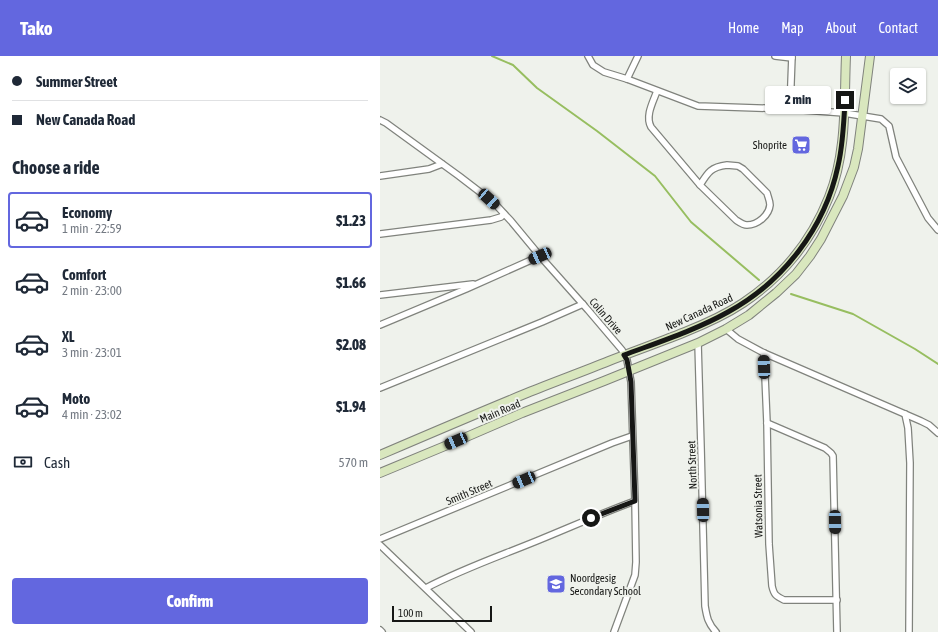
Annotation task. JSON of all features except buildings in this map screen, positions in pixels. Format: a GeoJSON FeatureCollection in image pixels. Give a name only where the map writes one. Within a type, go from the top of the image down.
{"type":"FeatureCollection","features":[{"type":"Feature","properties":{"kind":"main road","name":"New Canada Road"},"geometry":{"type":"LineString","coordinates":[[624,355],[712,321],[742,304],[766,286],[799,252],[817,222],[830,196],[836,176],[840,158],[844,113],[846,56]]}},
{"type":"Feature","properties":{"kind":"main road"},"geometry":{"type":"LineString","coordinates":[[629,371],[698,343],[726,329],[749,315],[776,293],[803,266],[816,247],[843,196],[856,158],[870,56]]}},
{"type":"Feature","properties":{"kind":"main road","name":"Main Road"},"geometry":{"type":"LineString","coordinates":[[380,455],[624,355]]}},
{"type":"Feature","properties":{"kind":"main road","name":"Main Road"},"geometry":{"type":"LineString","coordinates":[[380,473],[522,413],[629,371]]}},
{"type":"Feature","properties":{"kind":"street"},"geometry":{"type":"LineString","coordinates":[[588,56],[593,65],[604,72],[627,79],[698,106],[790,108],[844,113],[881,119],[889,126],[896,157],[928,218],[938,230]]}},
{"type":"Feature","properties":{"kind":"street"},"geometry":{"type":"LineString","coordinates":[[627,79],[638,56]]}},
{"type":"Feature","properties":{"kind":"street"},"geometry":{"type":"LineString","coordinates":[[775,56],[792,57],[790,108]]}},
{"type":"Feature","properties":{"kind":"street"},"geometry":{"type":"LineString","coordinates":[[656,91],[649,112],[648,118],[650,127],[700,185],[742,224],[755,224],[764,217],[770,206],[767,193],[748,173],[738,166],[727,165],[713,169],[707,173],[700,185]]}},
{"type":"Feature","properties":{"kind":"street","name":"Colin Drive"},"geometry":{"type":"LineString","coordinates":[[380,120],[489,199],[504,214],[622,350],[629,371],[632,387],[636,562],[635,576],[614,632]]}},
{"type":"Feature","properties":{"kind":"street"},"geometry":{"type":"LineString","coordinates":[[380,176],[428,169],[442,164]]}},
{"type":"Feature","properties":{"kind":"street"},"geometry":{"type":"LineString","coordinates":[[380,234],[491,220],[501,217],[504,214]]}},
{"type":"Feature","properties":{"kind":"street"},"geometry":{"type":"LineString","coordinates":[[380,325],[540,256]]}},
{"type":"Feature","properties":{"kind":"street"},"geometry":{"type":"LineString","coordinates":[[380,295],[478,284]]}},
{"type":"Feature","properties":{"kind":"street"},"geometry":{"type":"LineString","coordinates":[[380,388],[583,304]]}},
{"type":"Feature","properties":{"kind":"street"},"geometry":{"type":"LineString","coordinates":[[726,329],[738,339],[764,353],[929,425],[938,432]]}},
{"type":"Feature","properties":{"kind":"street","name":"North Street"},"geometry":{"type":"LineString","coordinates":[[698,343],[705,606],[706,616],[716,632]]}},
{"type":"Feature","properties":{"kind":"street","name":"Watsonia Street"},"geometry":{"type":"LineString","coordinates":[[764,353],[769,544],[773,592],[784,600],[837,600]]}},
{"type":"Feature","properties":{"kind":"street"},"geometry":{"type":"LineString","coordinates":[[904,414],[908,428],[910,463],[909,632]]}},
{"type":"Feature","properties":{"kind":"street"},"geometry":{"type":"LineString","coordinates":[[767,423],[825,448],[833,459],[837,632]]}},
{"type":"Feature","properties":{"kind":"street","name":"Smith Street"},"geometry":{"type":"LineString","coordinates":[[380,539],[632,436]]}},
{"type":"Feature","properties":{"kind":"street"},"geometry":{"type":"LineString","coordinates":[[426,588],[448,576],[476,564],[635,501]]}},
{"type":"Feature","properties":{"kind":"street"},"geometry":{"type":"LineString","coordinates":[[380,545],[471,632]]}},
{"type":"Feature","properties":{"kind":"waterway"},"geometry":{"type":"LineString","coordinates":[[492,56],[513,65],[537,88],[597,131],[655,176],[691,222],[759,280]]}},
{"type":"Feature","properties":{"kind":"waterway"},"geometry":{"type":"LineString","coordinates":[[791,294],[853,314],[915,349],[938,364]]}},
{"type":"Feature","properties":{"kind":"place","name":"Shoprite"},"geometry":{"type":"Point","coordinates":[801,145]}},
{"type":"Feature","properties":{"kind":"place","name":"Noordgesig Secondary School"},"geometry":{"type":"Point","coordinates":[556,584]}},
{"type":"Feature","properties":{"kind":"route"},"geometry":{"type":"LineString","coordinates":[[591,518],[635,501],[631,382],[627,360],[624,355],[712,321],[742,304],[766,286],[799,252],[811,233],[830,196],[842,147],[845,100]]}}]}
